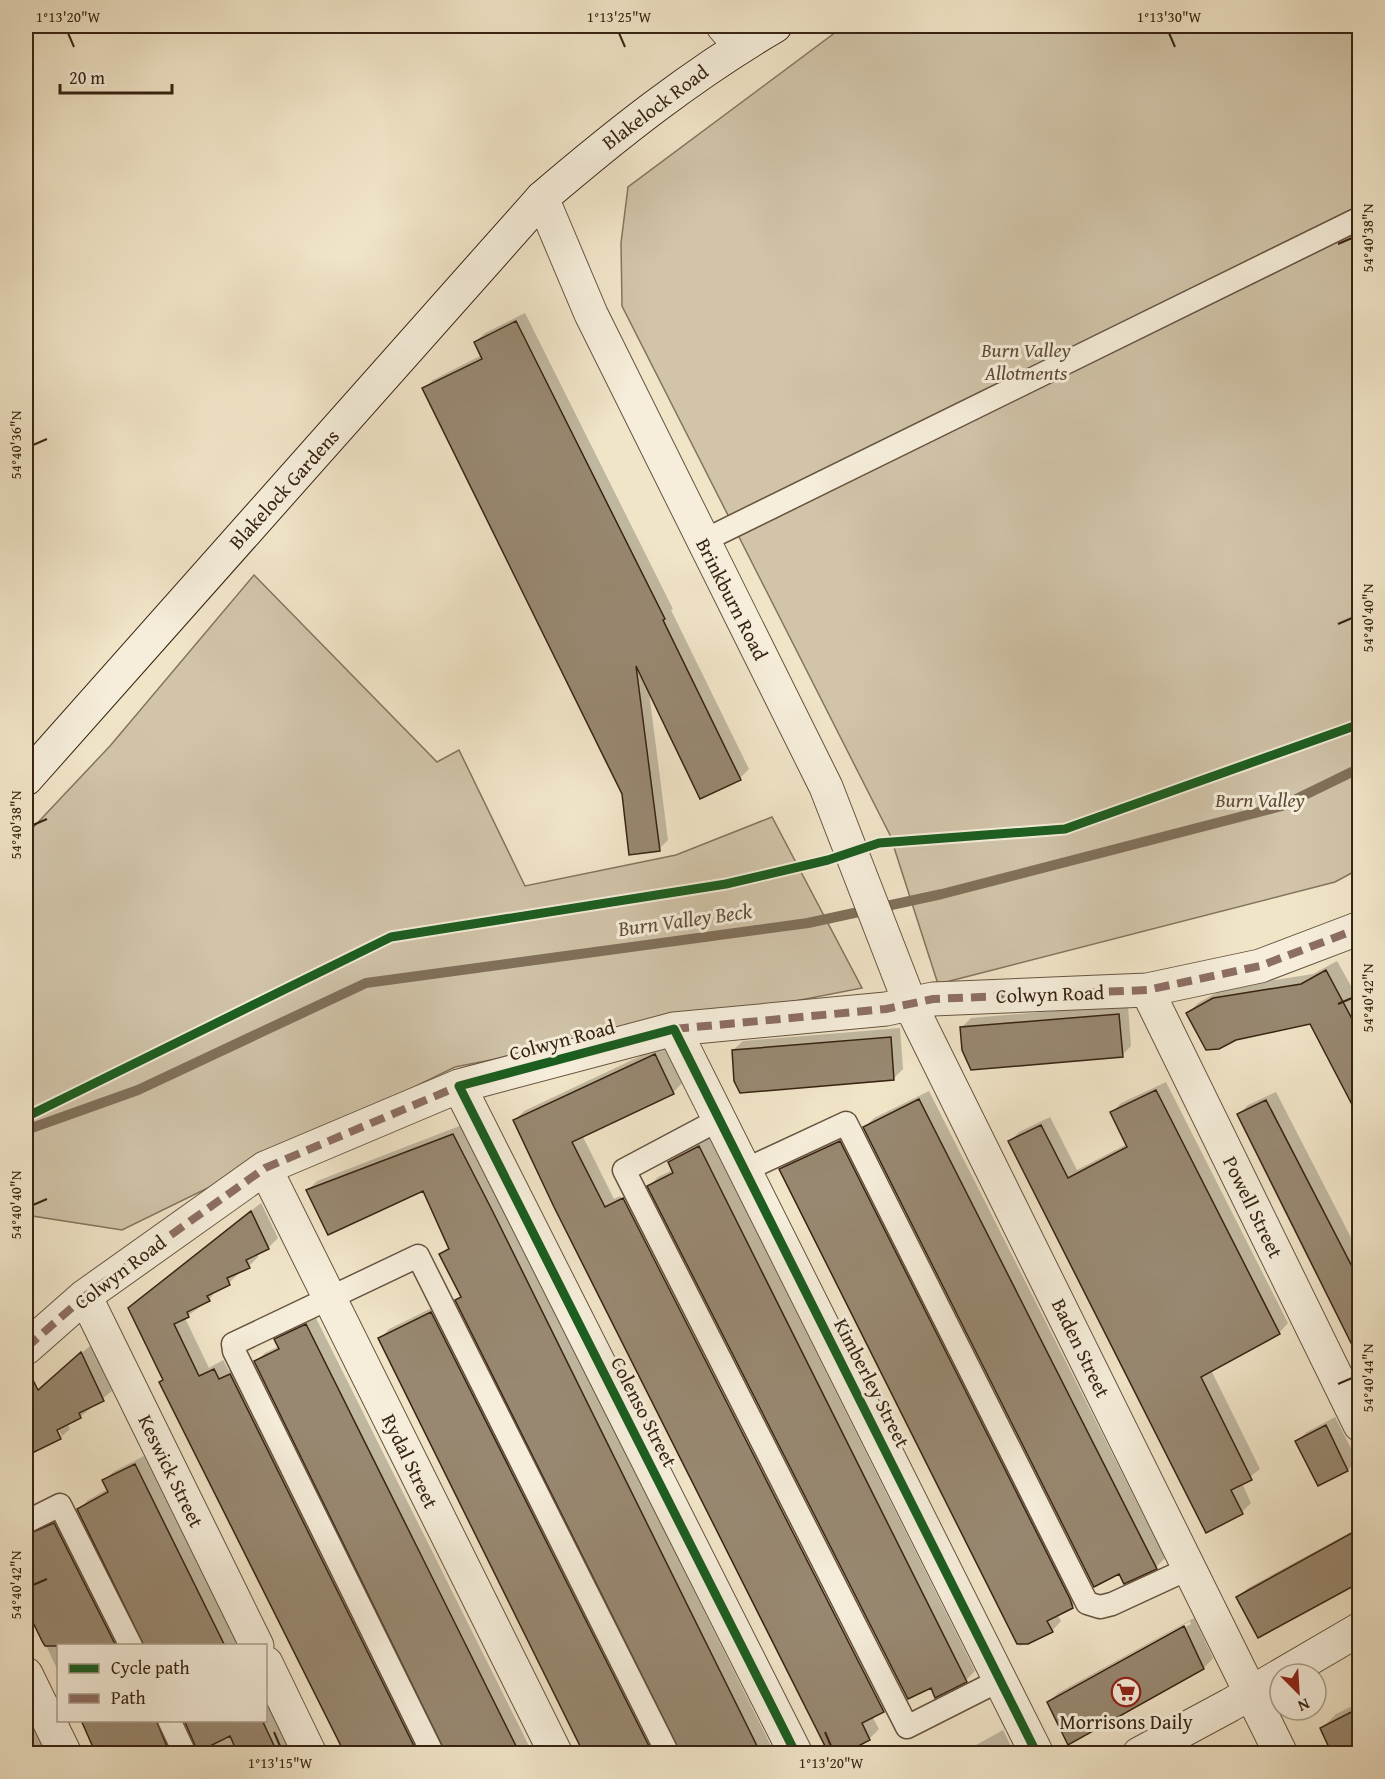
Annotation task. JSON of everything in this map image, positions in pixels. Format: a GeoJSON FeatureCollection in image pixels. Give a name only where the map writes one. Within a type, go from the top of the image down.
{"type":"FeatureCollection","features":[{"type":"Feature","properties":{"kind":"street","name":"Blakelock Road"},"geometry":{"type":"LineString","coordinates":[[542,198],[732,36],[775,26]]}},
{"type":"Feature","properties":{"kind":"street","name":"Brinkburn Road"},"geometry":{"type":"LineString","coordinates":[[542,198],[591,314],[826,788],[858,866],[883,940],[911,1006]]}},
{"type":"Feature","properties":{"kind":"street","name":"Blakelock Gardens"},"geometry":{"type":"LineString","coordinates":[[26,779],[542,198]]}},
{"type":"Feature","properties":{"kind":"street","name":"Colwyn Road"},"geometry":{"type":"LineString","coordinates":[[26,1348],[85,1296],[265,1168],[459,1086],[674,1029],[911,1006],[933,999],[1147,990],[1260,966],[1356,939]]}},
{"type":"Feature","properties":{"kind":"street","name":"Powell Street"},"geometry":{"type":"LineString","coordinates":[[1147,990],[1359,1425]]}},
{"type":"Feature","properties":{"kind":"street","name":"Baden Street"},"geometry":{"type":"LineString","coordinates":[[911,1006],[1281,1754]]}},
{"type":"Feature","properties":{"kind":"street","name":"Kimberley Street"},"geometry":{"type":"LineString","coordinates":[[674,1029],[1037,1754]]}},
{"type":"Feature","properties":{"kind":"street","name":"Colenso Street"},"geometry":{"type":"LineString","coordinates":[[459,1086],[796,1754]]}},
{"type":"Feature","properties":{"kind":"street","name":"Rydal Street"},"geometry":{"type":"LineString","coordinates":[[265,1168],[556,1754]]}},
{"type":"Feature","properties":{"kind":"street","name":"Keswick Street"},"geometry":{"type":"LineString","coordinates":[[85,1296],[256,1644]]}},
{"type":"Feature","properties":{"kind":"street"},"geometry":{"type":"LineString","coordinates":[[1139,1754],[1359,1629]]}},
{"type":"Feature","properties":{"kind":"street"},"geometry":{"type":"LineString","coordinates":[[267,1665],[310,1754]]}},
{"type":"Feature","properties":{"kind":"street"},"geometry":{"type":"LineString","coordinates":[[26,1674],[65,1754]]}},
{"type":"Feature","properties":{"kind":"lane"},"geometry":{"type":"LineString","coordinates":[[703,541],[1359,218]]}},
{"type":"Feature","properties":{"kind":"lane"},"geometry":{"type":"LineString","coordinates":[[720,1119],[624,1170],[908,1727],[1000,1680]]}},
{"type":"Feature","properties":{"kind":"lane"},"geometry":{"type":"LineString","coordinates":[[745,1170],[846,1123],[1087,1603],[1100,1607],[1112,1604],[1190,1568]]}},
{"type":"Feature","properties":{"kind":"lane"},"geometry":{"type":"LineString","coordinates":[[433,1754],[234,1351],[233,1344],[241,1338],[330,1299],[418,1256],[668,1754]]}},
{"type":"Feature","properties":{"kind":"lane"},"geometry":{"type":"LineString","coordinates":[[26,1522],[60,1505],[130,1644]]}},
{"type":"Feature","properties":{"kind":"lane"},"geometry":{"type":"LineString","coordinates":[[170,1722],[185,1754]]}},
{"type":"Feature","properties":{"kind":"green space","name":"Burn Valley Allotments"},"geometry":{"type":"Polygon","coordinates":[[[844,26],[1359,26],[1359,869],[1335,882],[938,984],[890,835],[622,306],[621,243],[628,187],[844,26]]]}},
{"type":"Feature","properties":{"kind":"green space"},"geometry":{"type":"Polygon","coordinates":[[[254,575],[437,762],[459,750],[525,886],[676,855],[772,817],[862,988],[455,1067],[122,1230],[26,1215],[26,835],[110,746],[254,575]]]}},
{"type":"Feature","properties":{"kind":"building"},"geometry":{"type":"Polygon","coordinates":[[[516,321],[665,619],[663,620],[741,780],[700,799],[636,666],[660,851],[629,855],[622,794],[422,388],[482,359],[474,342],[516,321]]]}},
{"type":"Feature","properties":{"kind":"building"},"geometry":{"type":"Polygon","coordinates":[[[1326,970],[1359,1032],[1359,1118],[1310,1024],[1236,1040],[1219,1049],[1206,1050],[1186,1013],[1213,998],[1301,984],[1326,970]]]}},
{"type":"Feature","properties":{"kind":"building"},"geometry":{"type":"Polygon","coordinates":[[[1119,1014],[1123,1057],[971,1070],[962,1050],[960,1027],[1119,1014]]]}},
{"type":"Feature","properties":{"kind":"building"},"geometry":{"type":"Polygon","coordinates":[[[891,1037],[894,1080],[740,1093],[734,1081],[732,1050],[891,1037]]]}},
{"type":"Feature","properties":{"kind":"building"},"geometry":{"type":"Polygon","coordinates":[[[655,1054],[674,1094],[572,1142],[605,1207],[623,1198],[884,1712],[862,1723],[870,1740],[843,1754],[829,1754],[554,1207],[513,1120],[655,1054]]]}},
{"type":"Feature","properties":{"kind":"building"},"geometry":{"type":"Polygon","coordinates":[[[1156,1090],[1280,1334],[1201,1377],[1252,1480],[1231,1490],[1243,1514],[1206,1533],[1008,1141],[1041,1125],[1068,1178],[1127,1147],[1110,1112],[1156,1090]]]}},
{"type":"Feature","properties":{"kind":"building"},"geometry":{"type":"Polygon","coordinates":[[[919,1099],[1157,1569],[1124,1584],[1119,1574],[1094,1587],[863,1127],[919,1099]]]}},
{"type":"Feature","properties":{"kind":"building"},"geometry":{"type":"Polygon","coordinates":[[[1266,1100],[1359,1280],[1359,1359],[1237,1114],[1266,1100]]]}},
{"type":"Feature","properties":{"kind":"building"},"geometry":{"type":"Polygon","coordinates":[[[453,1134],[761,1754],[681,1754],[455,1300],[461,1297],[439,1254],[449,1249],[423,1191],[328,1235],[306,1190],[453,1134]]]}},
{"type":"Feature","properties":{"kind":"building"},"geometry":{"type":"Polygon","coordinates":[[[840,1141],[1070,1599],[1073,1608],[1047,1621],[1053,1632],[1028,1644],[1017,1644],[779,1169],[840,1141]]]}},
{"type":"Feature","properties":{"kind":"building"},"geometry":{"type":"Polygon","coordinates":[[[699,1146],[967,1682],[935,1698],[931,1688],[908,1699],[647,1186],[673,1173],[668,1162],[699,1146]]]}},
{"type":"Feature","properties":{"kind":"building"},"geometry":{"type":"Polygon","coordinates":[[[251,1211],[269,1249],[246,1260],[250,1268],[227,1278],[230,1285],[207,1296],[210,1301],[187,1312],[189,1317],[174,1324],[199,1376],[214,1369],[219,1379],[230,1374],[418,1754],[345,1754],[159,1382],[163,1380],[128,1308],[251,1211]]]}},
{"type":"Feature","properties":{"kind":"building"},"geometry":{"type":"Polygon","coordinates":[[[431,1312],[653,1754],[584,1754],[378,1338],[431,1312]]]}},
{"type":"Feature","properties":{"kind":"building"},"geometry":{"type":"Polygon","coordinates":[[[306,1324],[520,1754],[446,1754],[254,1361],[279,1349],[274,1339],[306,1324]]]}},
{"type":"Feature","properties":{"kind":"building"},"geometry":{"type":"Polygon","coordinates":[[[81,1352],[104,1401],[79,1413],[81,1418],[57,1430],[61,1439],[26,1456],[26,1366],[38,1390],[81,1352]]]}},
{"type":"Feature","properties":{"kind":"building"},"geometry":{"type":"Polygon","coordinates":[[[1326,1425],[1348,1471],[1318,1486],[1295,1441],[1326,1425]]]}},
{"type":"Feature","properties":{"kind":"building"},"geometry":{"type":"Polygon","coordinates":[[[135,1464],[224,1644],[143,1644],[77,1509],[108,1492],[102,1480],[135,1464]]]}},
{"type":"Feature","properties":{"kind":"building"},"geometry":{"type":"Polygon","coordinates":[[[54,1523],[115,1644],[45,1646],[26,1608],[26,1535],[54,1523]]]}},
{"type":"Feature","properties":{"kind":"building"},"geometry":{"type":"Polygon","coordinates":[[[1359,1529],[1359,1583],[1258,1638],[1236,1597],[1359,1529]]]}},
{"type":"Feature","properties":{"kind":"building"},"geometry":{"type":"Polygon","coordinates":[[[1184,1626],[1204,1669],[1068,1745],[1047,1702],[1184,1626]]]}},
{"type":"Feature","properties":{"kind":"building"},"geometry":{"type":"Polygon","coordinates":[[[1359,1708],[1359,1754],[1332,1754],[1320,1728],[1359,1708]]]}},
{"type":"Feature","properties":{"kind":"building"},"geometry":{"type":"Polygon","coordinates":[[[82,1722],[157,1722],[170,1754],[96,1754],[82,1722]]]}},
{"type":"Feature","properties":{"kind":"building"},"geometry":{"type":"Polygon","coordinates":[[[185,1722],[263,1722],[278,1754],[238,1754],[230,1736],[198,1752],[185,1722]]]}},
{"type":"Feature","properties":{"kind":"waterway","name":"Burn Valley Beck"},"geometry":{"type":"LineString","coordinates":[[26,1130],[138,1090],[366,983],[808,923],[942,894],[1282,806],[1360,768]]}},
{"type":"Feature","properties":{"kind":"marked path"},"geometry":{"type":"LineString","coordinates":[[674,1029],[886,1009],[933,999],[1147,990],[1260,966],[1360,928]]}},
{"type":"Feature","properties":{"kind":"marked path"},"geometry":{"type":"LineString","coordinates":[[26,1348],[85,1296],[265,1168],[459,1086]]}},
{"type":"Feature","properties":{"kind":"cycle path"},"geometry":{"type":"LineString","coordinates":[[26,1117],[391,937],[726,884],[828,860],[879,843],[1065,829],[1360,724]]}},
{"type":"Feature","properties":{"kind":"cycle path"},"geometry":{"type":"LineString","coordinates":[[796,1754],[459,1086],[674,1029],[1037,1754]]}},
{"type":"Feature","properties":{"kind":"place","name":"Morrisons Daily"},"geometry":{"type":"Point","coordinates":[1126,1692]}},
{"type":"Feature","properties":{"kind":"park label","name":"Burn Valley"},"geometry":{"type":"Point","coordinates":[1260,800]}}]}
